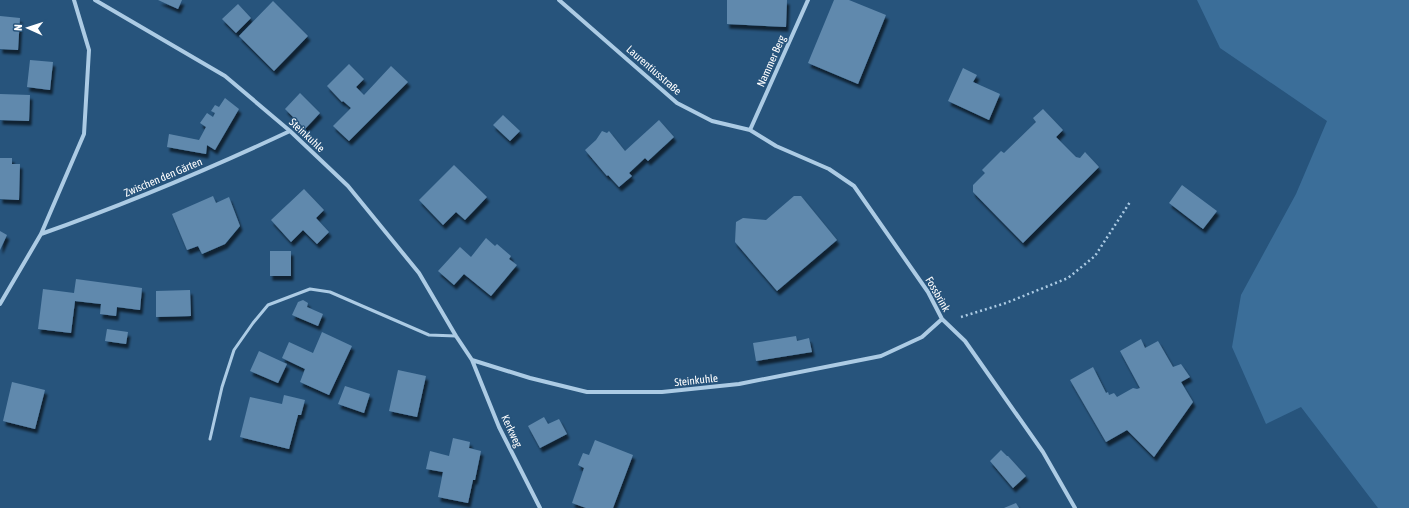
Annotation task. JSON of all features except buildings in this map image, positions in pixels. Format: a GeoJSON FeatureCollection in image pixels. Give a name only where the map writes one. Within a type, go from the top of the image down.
{"type":"FeatureCollection","features":[{"type":"Feature","properties":{"kind":"street"},"geometry":{"type":"LineString","coordinates":[[0,304],[41,234],[84,134],[89,50],[74,0]]}},
{"type":"Feature","properties":{"kind":"street","name":"Steinkuhle"},"geometry":{"type":"LineString","coordinates":[[95,0],[225,76],[290,131],[348,186],[420,273],[456,336],[472,360],[530,378],[587,392],[662,392],[739,384],[881,356],[922,337],[942,319]]}},
{"type":"Feature","properties":{"kind":"street","name":"Laurentiusstraße"},"geometry":{"type":"LineString","coordinates":[[559,0],[677,102],[712,121],[750,130]]}},
{"type":"Feature","properties":{"kind":"street","name":"Nammer Berg"},"geometry":{"type":"LineString","coordinates":[[750,130],[808,0]]}},
{"type":"Feature","properties":{"kind":"street","name":"Fossbrink"},"geometry":{"type":"LineString","coordinates":[[750,130],[776,146],[829,169],[854,186],[928,292],[942,319],[965,341],[1043,452],[1075,508]]}},
{"type":"Feature","properties":{"kind":"street","name":"Zwischen den Gärten"},"geometry":{"type":"LineString","coordinates":[[41,234],[100,213],[290,131]]}},
{"type":"Feature","properties":{"kind":"street","name":"Kerkweg"},"geometry":{"type":"LineString","coordinates":[[472,360],[499,427],[540,508]]}},
{"type":"Feature","properties":{"kind":"lane"},"geometry":{"type":"LineString","coordinates":[[210,439],[222,387],[234,350],[268,305],[310,289],[330,292],[429,335],[456,336]]}},
{"type":"Feature","properties":{"kind":"path"},"geometry":{"type":"LineString","coordinates":[[945,323],[1006,303],[1068,278],[1095,256],[1130,202]]}},
{"type":"Feature","properties":{"kind":"shaded area"},"geometry":{"type":"Polygon","coordinates":[[[1197,0],[1409,0],[1409,508],[1378,508],[1301,407],[1266,424],[1232,347],[1241,295],[1296,194],[1327,121],[1220,48],[1197,0]]]}}]}
